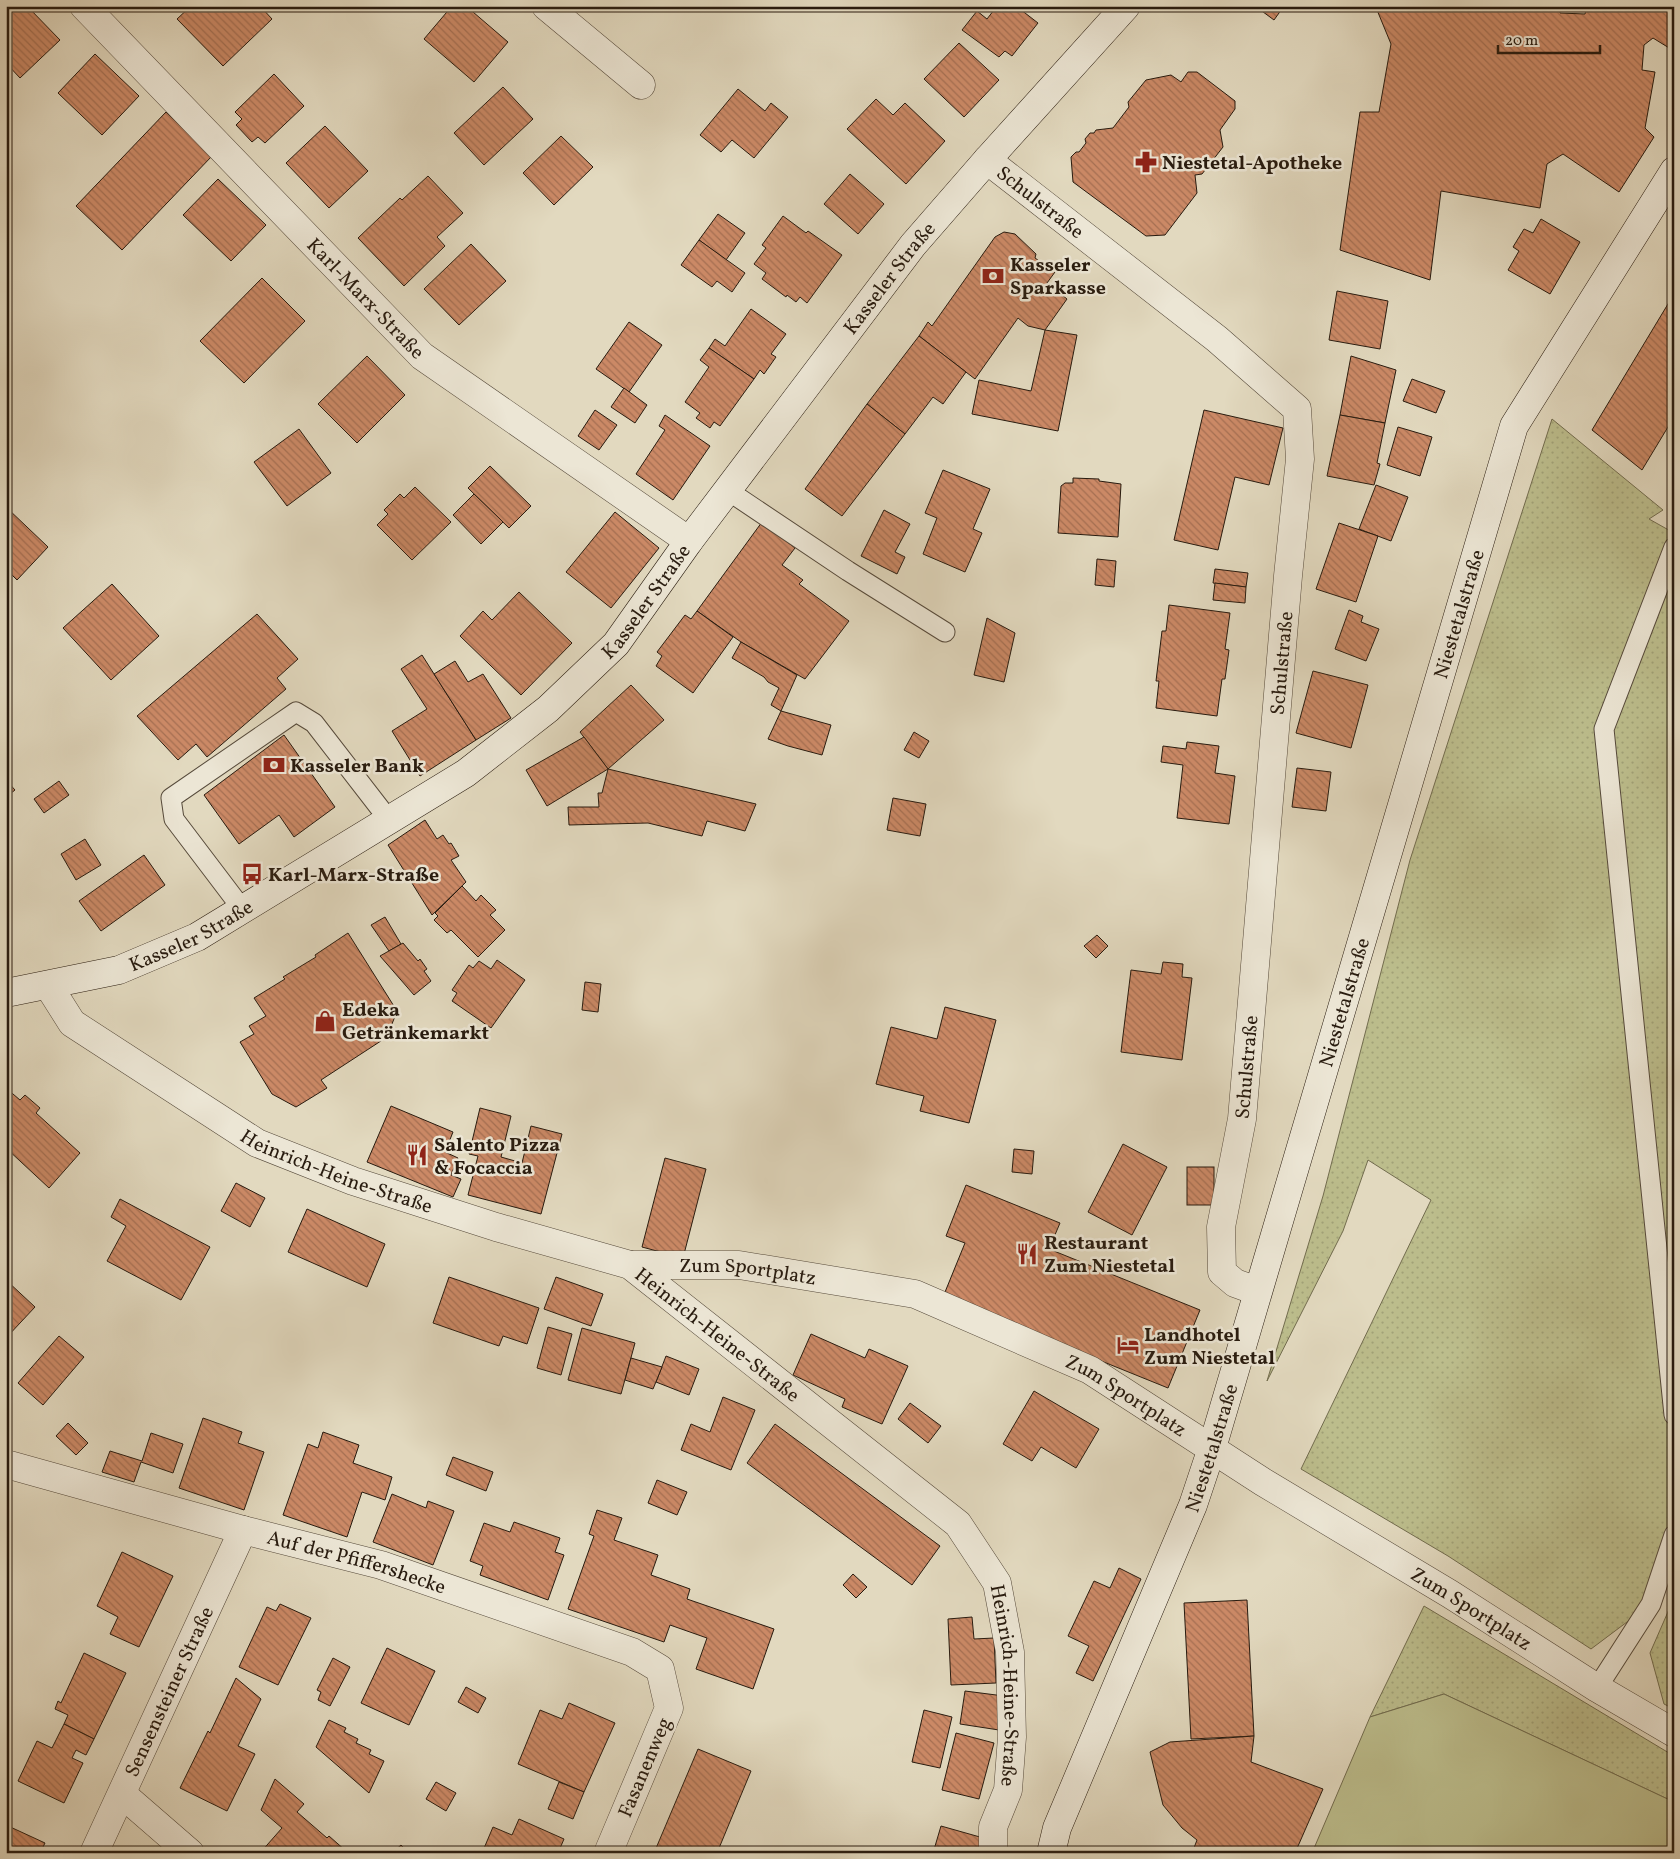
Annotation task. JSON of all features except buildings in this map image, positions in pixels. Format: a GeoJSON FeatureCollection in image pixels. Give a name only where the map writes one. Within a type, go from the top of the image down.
{"type":"FeatureCollection","features":[{"type":"Feature","properties":{"kind":"street","name":"Karl-Marx-Straße"},"geometry":{"type":"LineString","coordinates":[[84,6],[422,356],[689,541]]}},
{"type":"Feature","properties":{"kind":"street"},"geometry":{"type":"LineString","coordinates":[[546,6],[641,85]]}},
{"type":"Feature","properties":{"kind":"street","name":"Kasseler Straße"},"geometry":{"type":"LineString","coordinates":[[6,993],[119,970],[197,937],[466,773],[548,709],[616,644],[689,541],[913,244],[986,160],[1126,6]]}},
{"type":"Feature","properties":{"kind":"street","name":"Schulstraße"},"geometry":{"type":"LineString","coordinates":[[986,160],[1216,339],[1297,409],[1300,459],[1286,596],[1242,1118],[1221,1227],[1222,1272],[1235,1283],[1257,1291]]}},
{"type":"Feature","properties":{"kind":"street","name":"Niestetalstraße"},"geometry":{"type":"LineString","coordinates":[[1051,1853],[1057,1828],[1193,1505],[1212,1448],[1514,426],[1674,171]]}},
{"type":"Feature","properties":{"kind":"street","name":"Heinrich-Heine-Straße"},"geometry":{"type":"LineString","coordinates":[[48,985],[72,1023],[257,1143],[352,1181],[630,1265],[958,1524],[997,1583],[1010,1652],[1012,1736],[1008,1790],[993,1840]]}},
{"type":"Feature","properties":{"kind":"street","name":"Zum Sportplatz"},"geometry":{"type":"LineString","coordinates":[[630,1265],[739,1265],[915,1294],[1090,1370],[1264,1482],[1442,1589],[1597,1688],[1674,1733]]}},
{"type":"Feature","properties":{"kind":"street","name":"Auf der Pfiffershecke"},"geometry":{"type":"LineString","coordinates":[[6,1464],[243,1530],[381,1565],[632,1652],[660,1669],[670,1708]]}},
{"type":"Feature","properties":{"kind":"street","name":"Sensensteiner Straße"},"geometry":{"type":"LineString","coordinates":[[94,1853],[243,1530]]}},
{"type":"Feature","properties":{"kind":"street","name":"Fasanenweg"},"geometry":{"type":"LineString","coordinates":[[608,1853],[670,1708]]}},
{"type":"Feature","properties":{"kind":"street"},"geometry":{"type":"LineString","coordinates":[[122,1794],[190,1853]]}},
{"type":"Feature","properties":{"kind":"lane"},"geometry":{"type":"LineString","coordinates":[[728,490],[945,632]]}},
{"type":"Feature","properties":{"kind":"lane"},"geometry":{"type":"LineString","coordinates":[[1674,547],[1604,729],[1674,1415]]}},
{"type":"Feature","properties":{"kind":"lane"},"geometry":{"type":"LineString","coordinates":[[243,910],[174,819],[171,798],[296,712],[314,723],[389,820]]}},
{"type":"Feature","properties":{"kind":"lane"},"geometry":{"type":"LineString","coordinates":[[1597,1688],[1651,1604],[1674,1535]]}},
{"type":"Feature","properties":{"kind":"green space"},"geometry":{"type":"Polygon","coordinates":[[[1552,419],[1663,510],[1649,519],[1674,533],[1674,1319],[1664,1314],[1674,1415],[1674,1535],[1651,1604],[1591,1649],[1448,1556],[1301,1469],[1431,1200],[1368,1160],[1343,1231],[1267,1381],[1323,1196],[1410,860],[1552,419]]]}},
{"type":"Feature","properties":{"kind":"green space"},"geometry":{"type":"Polygon","coordinates":[[[1674,1598],[1674,1709],[1664,1704],[1650,1653],[1674,1598]]]}},
{"type":"Feature","properties":{"kind":"green space"},"geometry":{"type":"Polygon","coordinates":[[[1424,1606],[1674,1756],[1674,1802],[1444,1694],[1370,1717],[1424,1606]]]}},
{"type":"Feature","properties":{"kind":"green space"},"geometry":{"type":"Polygon","coordinates":[[[1444,1694],[1674,1802],[1674,1853],[1312,1853],[1370,1717],[1444,1694]]]}},
{"type":"Feature","properties":{"kind":"place","name":"Niestetal-Apotheke"},"geometry":{"type":"Point","coordinates":[1146,162]}},
{"type":"Feature","properties":{"kind":"place","name":"Kasseler Sparkasse"},"geometry":{"type":"Point","coordinates":[993,276]}},
{"type":"Feature","properties":{"kind":"place","name":"Kasseler Bank"},"geometry":{"type":"Point","coordinates":[274,765]}},
{"type":"Feature","properties":{"kind":"place","name":"Karl-Marx-Straße"},"geometry":{"type":"Point","coordinates":[252,874]}},
{"type":"Feature","properties":{"kind":"place","name":"Edeka Getränkemarkt"},"geometry":{"type":"Point","coordinates":[325,1021]}},
{"type":"Feature","properties":{"kind":"place","name":"Salento Pizza & Focaccia"},"geometry":{"type":"Point","coordinates":[417,1155]}},
{"type":"Feature","properties":{"kind":"place","name":"Restaurant Zum Niestetal"},"geometry":{"type":"Point","coordinates":[1027,1254]}},
{"type":"Feature","properties":{"kind":"place","name":"Landhotel Zum Niestetal"},"geometry":{"type":"Point","coordinates":[1128,1345]}}]}
